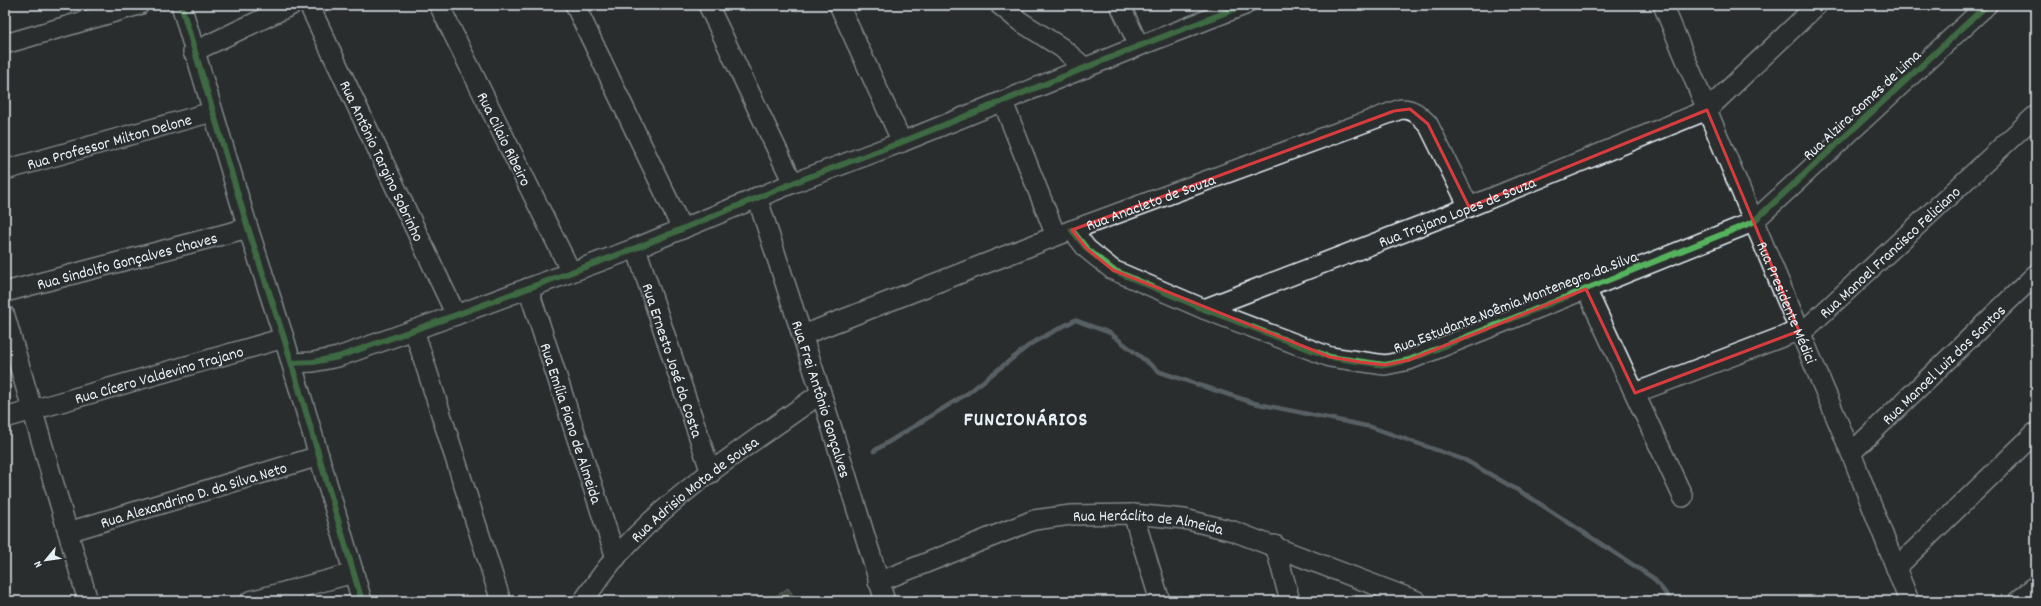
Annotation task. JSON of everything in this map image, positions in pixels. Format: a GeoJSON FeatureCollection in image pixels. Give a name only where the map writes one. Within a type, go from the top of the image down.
{"type":"FeatureCollection","features":[{"type":"Feature","properties":{"kind":"street"},"geometry":{"type":"LineString","coordinates":[[5,44],[140,5]]}},
{"type":"Feature","properties":{"kind":"street"},"geometry":{"type":"LineString","coordinates":[[181,5],[193,52],[292,363],[362,601]]}},
{"type":"Feature","properties":{"kind":"street"},"geometry":{"type":"LineString","coordinates":[[193,52],[292,5]]}},
{"type":"Feature","properties":{"kind":"street","name":"Rua Antônio Targino Sobrinho"},"geometry":{"type":"LineString","coordinates":[[308,5],[456,315]]}},
{"type":"Feature","properties":{"kind":"street","name":"Rua Cilaio Ribeiro"},"geometry":{"type":"LineString","coordinates":[[439,5],[571,272]]}},
{"type":"Feature","properties":{"kind":"street"},"geometry":{"type":"LineString","coordinates":[[575,5],[682,229]]}},
{"type":"Feature","properties":{"kind":"street"},"geometry":{"type":"LineString","coordinates":[[708,5],[793,183]]}},
{"type":"Feature","properties":{"kind":"street"},"geometry":{"type":"LineString","coordinates":[[839,5],[902,142]]}},
{"type":"Feature","properties":{"kind":"street"},"geometry":{"type":"LineString","coordinates":[[1000,5],[1018,20],[1062,48],[1085,68]]}},
{"type":"Feature","properties":{"kind":"street"},"geometry":{"type":"LineString","coordinates":[[1120,5],[1139,46]]}},
{"type":"Feature","properties":{"kind":"street"},"geometry":{"type":"LineString","coordinates":[[292,363],[313,362],[338,357],[636,248],[757,197],[902,142],[1139,46],[1246,5]]}},
{"type":"Feature","properties":{"kind":"street","name":"Rua Presidente Médici"},"geometry":{"type":"LineString","coordinates":[[1663,5],[1850,453],[1909,601]]}},
{"type":"Feature","properties":{"kind":"street"},"geometry":{"type":"LineString","coordinates":[[1707,110],[1817,5]]}},
{"type":"Feature","properties":{"kind":"street","name":"Rua Alzira Gomes de Lima"},"geometry":{"type":"LineString","coordinates":[[1753,222],[1987,5]]}},
{"type":"Feature","properties":{"kind":"street","name":"Rua Estudante Noêmia Montenegro da Silva"},"geometry":{"type":"LineString","coordinates":[[1003,102],[1064,233],[1113,270],[1204,309],[1330,357],[1385,365],[1409,360],[1753,222]]}},
{"type":"Feature","properties":{"kind":"street","name":"Rua Anacleto de Souza"},"geometry":{"type":"LineString","coordinates":[[803,335],[1064,233],[1394,111],[1410,109],[1418,114],[1428,124],[1468,207]]}},
{"type":"Feature","properties":{"kind":"street","name":"Rua Trajano Lopes de Souza"},"geometry":{"type":"LineString","coordinates":[[1204,309],[1468,207],[1707,110]]}},
{"type":"Feature","properties":{"kind":"street","name":"Rua Professor Milton Delone"},"geometry":{"type":"LineString","coordinates":[[5,170],[212,112]]}},
{"type":"Feature","properties":{"kind":"street","name":"Rua Manoel Francisco Feliciano"},"geometry":{"type":"LineString","coordinates":[[1635,393],[1799,332],[1815,322],[2036,115]]}},
{"type":"Feature","properties":{"kind":"street","name":"Rua Frei Antônio Gonçalves"},"geometry":{"type":"LineString","coordinates":[[757,197],[822,393],[885,601]]}},
{"type":"Feature","properties":{"kind":"street","name":"Rua Sindolfo Gonçalves Chaves"},"geometry":{"type":"LineString","coordinates":[[5,292],[248,228]]}},
{"type":"Feature","properties":{"kind":"street","name":"Rua Ernesto José da Costa"},"geometry":{"type":"LineString","coordinates":[[636,248],[711,473]]}},
{"type":"Feature","properties":{"kind":"street","name":"Rua Manoel Luiz dos Santos"},"geometry":{"type":"LineString","coordinates":[[1850,453],[2036,274]]}},
{"type":"Feature","properties":{"kind":"street","name":"Rua Emília Piano de Almeida"},"geometry":{"type":"LineString","coordinates":[[528,288],[616,558]]}},
{"type":"Feature","properties":{"kind":"street"},"geometry":{"type":"LineString","coordinates":[[1586,289],[1683,497]]}},
{"type":"Feature","properties":{"kind":"street"},"geometry":{"type":"LineString","coordinates":[[5,316],[88,601]]}},
{"type":"Feature","properties":{"kind":"street"},"geometry":{"type":"LineString","coordinates":[[414,330],[501,601]]}},
{"type":"Feature","properties":{"kind":"street","name":"Rua Cícero Valdevino Trajano"},"geometry":{"type":"LineString","coordinates":[[5,418],[284,338]]}},
{"type":"Feature","properties":{"kind":"street","name":"Rua Adrisio Mota de Sousa"},"geometry":{"type":"LineString","coordinates":[[583,601],[616,558],[662,512],[711,473],[822,393]]}},
{"type":"Feature","properties":{"kind":"street"},"geometry":{"type":"LineString","coordinates":[[1896,568],[2036,432]]}},
{"type":"Feature","properties":{"kind":"street","name":"Rua Alexandrino D. da Silva Neto"},"geometry":{"type":"LineString","coordinates":[[68,532],[320,456]]}},
{"type":"Feature","properties":{"kind":"street"},"geometry":{"type":"LineString","coordinates":[[1133,514],[1160,601]]}},
{"type":"Feature","properties":{"kind":"street","name":"Rua Heráclito de Almeida"},"geometry":{"type":"LineString","coordinates":[[878,582],[1034,520],[1071,515],[1133,514],[1184,519],[1233,531],[1275,545],[1415,601]]}},
{"type":"Feature","properties":{"kind":"street"},"geometry":{"type":"LineString","coordinates":[[1275,545],[1290,601]]}},
{"type":"Feature","properties":{"kind":"street"},"geometry":{"type":"LineString","coordinates":[[250,601],[354,573]]}},
{"type":"Feature","properties":{"kind":"street"},"geometry":{"type":"LineString","coordinates":[[2018,601],[2036,585]]}},
{"type":"Feature","properties":{"kind":"highlighted area"},"geometry":{"type":"Polygon","coordinates":[[[1410,109],[1428,124],[1469,207],[1707,110],[1799,331],[1635,393],[1586,289],[1409,360],[1385,365],[1360,362],[1330,357],[1113,270],[1087,249],[1072,230],[1394,111],[1410,109]]]}},
{"type":"Feature","properties":{"kind":"green space"},"geometry":{"type":"Polygon","coordinates":[[[788,588],[797,601],[769,601],[788,588]]]}},
{"type":"Feature","properties":{"kind":"waterway"},"geometry":{"type":"LineString","coordinates":[[874,451],[968,393],[1032,343],[1075,320],[1110,333],[1160,372],[1254,403],[1371,427],[1465,460],[1528,496],[1653,578],[1672,601]]}},
{"type":"Feature","properties":{"kind":"cycle path"},"geometry":{"type":"LineString","coordinates":[[181,5],[248,228],[284,338],[362,601]]}},
{"type":"Feature","properties":{"kind":"cycle path"},"geometry":{"type":"LineString","coordinates":[[292,363],[313,362],[338,357],[636,248],[793,183],[902,142],[1139,46],[1245,5]]}},
{"type":"Feature","properties":{"kind":"cycle path"},"geometry":{"type":"LineString","coordinates":[[1072,230],[1087,249],[1113,270],[1204,309],[1330,357],[1385,365],[1409,360],[1753,222],[1987,5]]}},
{"type":"Feature","properties":{"kind":"district","name":"FUNCIONÁRIOS"},"geometry":{"type":"Point","coordinates":[1026,418]}}]}
